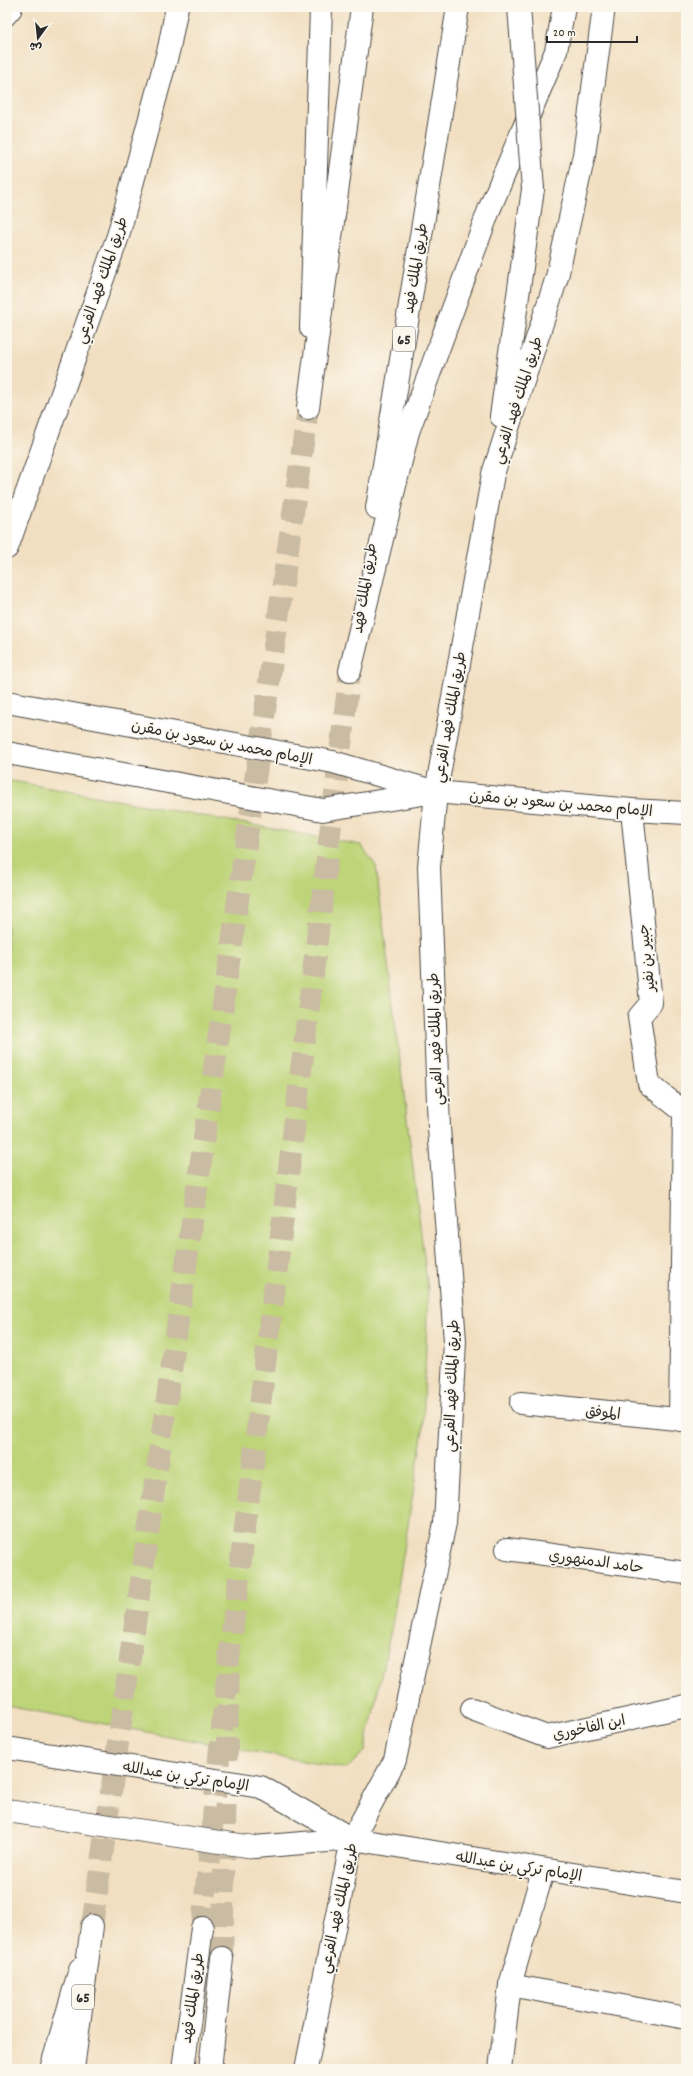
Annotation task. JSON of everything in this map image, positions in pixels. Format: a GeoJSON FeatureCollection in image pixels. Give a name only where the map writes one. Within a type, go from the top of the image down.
{"type":"FeatureCollection","features":[{"type":"Feature","properties":{"kind":"main road","name":"طريق الملك فهد الفرعي"},"geometry":{"type":"LineString","coordinates":[[7,548],[118,236],[169,48],[177,7]]}},
{"type":"Feature","properties":{"kind":"main road"},"geometry":{"type":"LineString","coordinates":[[321,7],[308,408],[362,7]]}},
{"type":"Feature","properties":{"kind":"main road","name":"طريق الملك فهد"},"geometry":{"type":"LineString","coordinates":[[458,7],[350,671],[408,432],[489,210],[556,51],[564,7]]}},
{"type":"Feature","properties":{"kind":"main road"},"geometry":{"type":"LineString","coordinates":[[493,474],[533,189],[519,7]]}},
{"type":"Feature","properties":{"kind":"main road","name":"طريق الملك فهد الفرعي"},"geometry":{"type":"LineString","coordinates":[[306,2069],[352,1839],[395,1760],[445,1523],[455,1341],[439,1128],[429,867],[436,792],[493,474],[557,277],[584,155],[604,7]]}},
{"type":"Feature","properties":{"kind":"main road","name":"الإمام محمد بن سعود بن مقرن"},"geometry":{"type":"LineString","coordinates":[[7,702],[333,762],[436,792],[632,810],[686,812]]}},
{"type":"Feature","properties":{"kind":"main road","name":"الإمام محمد بن سعود بن مقرن"},"geometry":{"type":"LineString","coordinates":[[7,753],[323,810],[436,792]]}},
{"type":"Feature","properties":{"kind":"main road","name":"جبير بن نفير"},"geometry":{"type":"LineString","coordinates":[[632,810],[651,1003],[639,1017],[649,1084],[684,1112],[683,1420]]}},
{"type":"Feature","properties":{"kind":"main road","name":"الموفق"},"geometry":{"type":"LineString","coordinates":[[521,1403],[683,1420]]}},
{"type":"Feature","properties":{"kind":"main road","name":"حامد الدمنهوري"},"geometry":{"type":"LineString","coordinates":[[506,1549],[686,1573]]}},
{"type":"Feature","properties":{"kind":"main road","name":"ابن الفاخوري"},"geometry":{"type":"LineString","coordinates":[[472,1709],[547,1737],[686,1706]]}},
{"type":"Feature","properties":{"kind":"main road","name":"الإمام تركي بن عبدالله"},"geometry":{"type":"LineString","coordinates":[[7,1748],[262,1787],[352,1839]]}},
{"type":"Feature","properties":{"kind":"main road","name":"الإمام تركي بن عبدالله"},"geometry":{"type":"LineString","coordinates":[[7,1810],[254,1847],[352,1839],[686,1892]]}},
{"type":"Feature","properties":{"kind":"main road"},"geometry":{"type":"LineString","coordinates":[[500,2069],[510,1985],[543,1870]]}},
{"type":"Feature","properties":{"kind":"main road","name":"65"},"geometry":{"type":"LineString","coordinates":[[51,2069],[92,1926],[73,2069]]}},
{"type":"Feature","properties":{"kind":"main road","name":"طريق الملك فهد"},"geometry":{"type":"LineString","coordinates":[[183,2069],[202,1928]]}},
{"type":"Feature","properties":{"kind":"main road"},"geometry":{"type":"LineString","coordinates":[[210,2069],[222,1958]]}},
{"type":"Feature","properties":{"kind":"main road"},"geometry":{"type":"LineString","coordinates":[[510,1985],[686,2018]]}},
{"type":"Feature","properties":{"kind":"lane"},"geometry":{"type":"LineString","coordinates":[[7,19],[14,11],[15,7]]}},
{"type":"Feature","properties":{"kind":"green space"},"geometry":{"type":"Polygon","coordinates":[[[7,780],[361,845],[376,866],[428,1290],[423,1430],[392,1625],[365,1751],[346,1769],[7,1706],[7,780]]]}},
{"type":"Feature","properties":{"kind":"tunnel"},"geometry":{"type":"LineString","coordinates":[[92,1926],[308,408]]}},
{"type":"Feature","properties":{"kind":"tunnel"},"geometry":{"type":"LineString","coordinates":[[202,1928],[229,1658],[350,671]]}},
{"type":"Feature","properties":{"kind":"tunnel"},"geometry":{"type":"LineString","coordinates":[[222,1958],[229,1658]]}}]}
